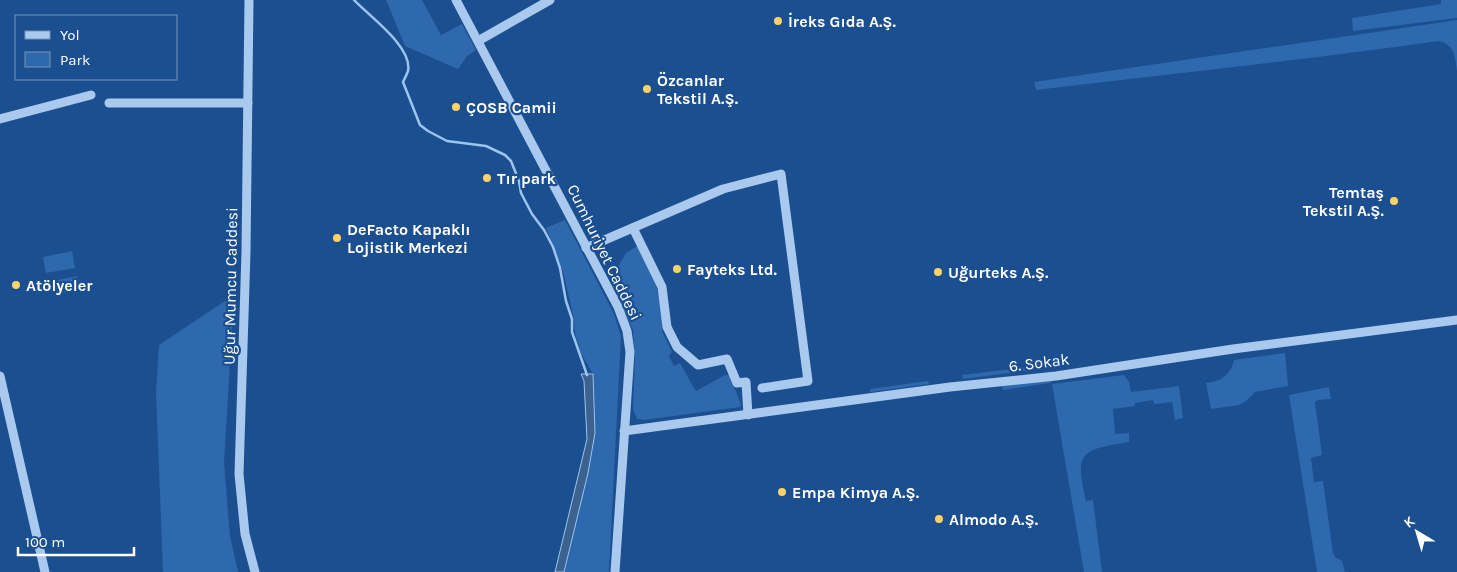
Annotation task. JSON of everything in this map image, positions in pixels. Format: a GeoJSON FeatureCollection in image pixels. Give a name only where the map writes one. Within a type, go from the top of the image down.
{"type":"FeatureCollection","features":[{"type":"Feature","properties":{"kind":"street","name":"Uğur Mumcu Caddesi"},"geometry":{"type":"LineString","coordinates":[[249,0],[246,252],[239,474],[245,534],[255,572]]}},
{"type":"Feature","properties":{"kind":"street","name":"Cumhuriyet Caddesi"},"geometry":{"type":"LineString","coordinates":[[456,0],[624,321],[630,352],[615,572]]}},
{"type":"Feature","properties":{"kind":"street"},"geometry":{"type":"LineString","coordinates":[[478,41],[550,0]]}},
{"type":"Feature","properties":{"kind":"street"},"geometry":{"type":"LineString","coordinates":[[0,119],[91,95]]}},
{"type":"Feature","properties":{"kind":"street"},"geometry":{"type":"LineString","coordinates":[[109,103],[248,103]]}},
{"type":"Feature","properties":{"kind":"street"},"geometry":{"type":"LineString","coordinates":[[586,248],[723,189],[781,174],[808,381],[762,388]]}},
{"type":"Feature","properties":{"kind":"street"},"geometry":{"type":"LineString","coordinates":[[633,228],[662,287],[667,327],[678,347],[698,365],[727,359],[737,383],[746,382],[748,415]]}},
{"type":"Feature","properties":{"kind":"street","name":"6. Sokak"},"geometry":{"type":"LineString","coordinates":[[624,431],[950,387],[1056,376],[1233,349],[1457,320]]}},
{"type":"Feature","properties":{"kind":"street"},"geometry":{"type":"LineString","coordinates":[[0,376],[45,572]]}},
{"type":"Feature","properties":{"kind":"green space"},"geometry":{"type":"Polygon","coordinates":[[[386,0],[422,0],[441,35],[462,24],[476,50],[467,56],[458,69],[405,46],[386,0]]]}},
{"type":"Feature","properties":{"kind":"green space"},"geometry":{"type":"Polygon","coordinates":[[[1441,0],[1457,0],[1457,18],[1353,31],[1352,18],[1441,4],[1441,0]]]}},
{"type":"Feature","properties":{"kind":"green space"},"geometry":{"type":"Polygon","coordinates":[[[1457,20],[1457,71],[1453,52],[1448,45],[1439,41],[1288,61],[1036,90],[1034,82],[1457,20]]]}},
{"type":"Feature","properties":{"kind":"green space"},"geometry":{"type":"Polygon","coordinates":[[[565,220],[614,314],[621,336],[609,572],[564,572],[595,433],[593,374],[581,353],[575,333],[574,319],[563,271],[546,228],[565,220]]]}},
{"type":"Feature","properties":{"kind":"green space"},"geometry":{"type":"Polygon","coordinates":[[[640,246],[655,281],[664,320],[662,331],[672,352],[669,356],[674,366],[680,363],[696,391],[725,375],[730,375],[741,405],[740,407],[644,420],[637,419],[633,409],[635,358],[633,330],[610,280],[626,253],[640,246]]]}},
{"type":"Feature","properties":{"kind":"green space"},"geometry":{"type":"Polygon","coordinates":[[[72,251],[75,268],[46,273],[43,257],[72,251]]]}},
{"type":"Feature","properties":{"kind":"green space"},"geometry":{"type":"Polygon","coordinates":[[[77,276],[79,290],[55,294],[53,281],[77,276]]]}},
{"type":"Feature","properties":{"kind":"green space"},"geometry":{"type":"Polygon","coordinates":[[[234,295],[224,463],[230,536],[238,572],[163,572],[156,392],[159,345],[234,295]]]}},
{"type":"Feature","properties":{"kind":"green space"},"geometry":{"type":"Polygon","coordinates":[[[1285,353],[1288,386],[1255,392],[1239,405],[1211,409],[1206,383],[1216,381],[1228,374],[1234,360],[1285,353]]]}},
{"type":"Feature","properties":{"kind":"green space"},"geometry":{"type":"Polygon","coordinates":[[[1038,366],[1039,369],[963,379],[962,375],[1038,366]]]}},
{"type":"Feature","properties":{"kind":"green space"},"geometry":{"type":"Polygon","coordinates":[[[1124,375],[1129,382],[1131,392],[1179,386],[1183,418],[1175,420],[1172,402],[1154,404],[1153,400],[1135,403],[1135,406],[1113,409],[1115,434],[1129,433],[1129,442],[1101,447],[1085,455],[1082,462],[1082,484],[1086,501],[1093,500],[1102,572],[1084,572],[1052,384],[1124,375]]]}},
{"type":"Feature","properties":{"kind":"green space"},"geometry":{"type":"Polygon","coordinates":[[[1051,377],[1051,383],[1003,390],[1002,385],[1051,377]]]}},
{"type":"Feature","properties":{"kind":"green space"},"geometry":{"type":"Polygon","coordinates":[[[928,381],[929,384],[870,392],[870,389],[928,381]]]}},
{"type":"Feature","properties":{"kind":"green space"},"geometry":{"type":"Polygon","coordinates":[[[1329,387],[1331,399],[1315,402],[1322,455],[1311,458],[1314,482],[1323,481],[1333,553],[1335,557],[1342,561],[1345,572],[1317,572],[1289,395],[1329,387]]]}},
{"type":"Feature","properties":{"kind":"shaded area"},"geometry":{"type":"Polygon","coordinates":[[[581,374],[593,374],[595,433],[588,473],[564,572],[555,572],[587,439],[584,381],[581,374]]]}},
{"type":"Feature","properties":{"kind":"waterway"},"geometry":{"type":"LineString","coordinates":[[354,0],[388,32],[404,52],[408,62],[408,71],[403,82],[420,125],[447,141],[486,146],[505,155],[511,161],[519,181],[521,193],[553,247],[572,319],[572,332],[587,375]]}},
{"type":"Feature","properties":{"kind":"place","name":"İreks Gıda A.Ş."},"geometry":{"type":"Point","coordinates":[778,21]}},
{"type":"Feature","properties":{"kind":"place","name":"Özcanlar Tekstil A.Ş."},"geometry":{"type":"Point","coordinates":[647,89]}},
{"type":"Feature","properties":{"kind":"place","name":"ÇOSB Camii"},"geometry":{"type":"Point","coordinates":[456,107]}},
{"type":"Feature","properties":{"kind":"place","name":"Tır park"},"geometry":{"type":"Point","coordinates":[487,178]}},
{"type":"Feature","properties":{"kind":"place","name":"Temtaş Tekstil A.Ş."},"geometry":{"type":"Point","coordinates":[1394,201]}},
{"type":"Feature","properties":{"kind":"place","name":"DeFacto Kapaklı Lojistik Merkezi"},"geometry":{"type":"Point","coordinates":[337,238]}},
{"type":"Feature","properties":{"kind":"place","name":"Fayteks Ltd."},"geometry":{"type":"Point","coordinates":[677,269]}},
{"type":"Feature","properties":{"kind":"place","name":"Uğurteks A.Ş."},"geometry":{"type":"Point","coordinates":[938,272]}},
{"type":"Feature","properties":{"kind":"place","name":"Atölyeler"},"geometry":{"type":"Point","coordinates":[16,285]}},
{"type":"Feature","properties":{"kind":"place","name":"Empa Kimya A.Ş."},"geometry":{"type":"Point","coordinates":[782,492]}},
{"type":"Feature","properties":{"kind":"place","name":"Almodo A.Ş."},"geometry":{"type":"Point","coordinates":[939,519]}}]}
